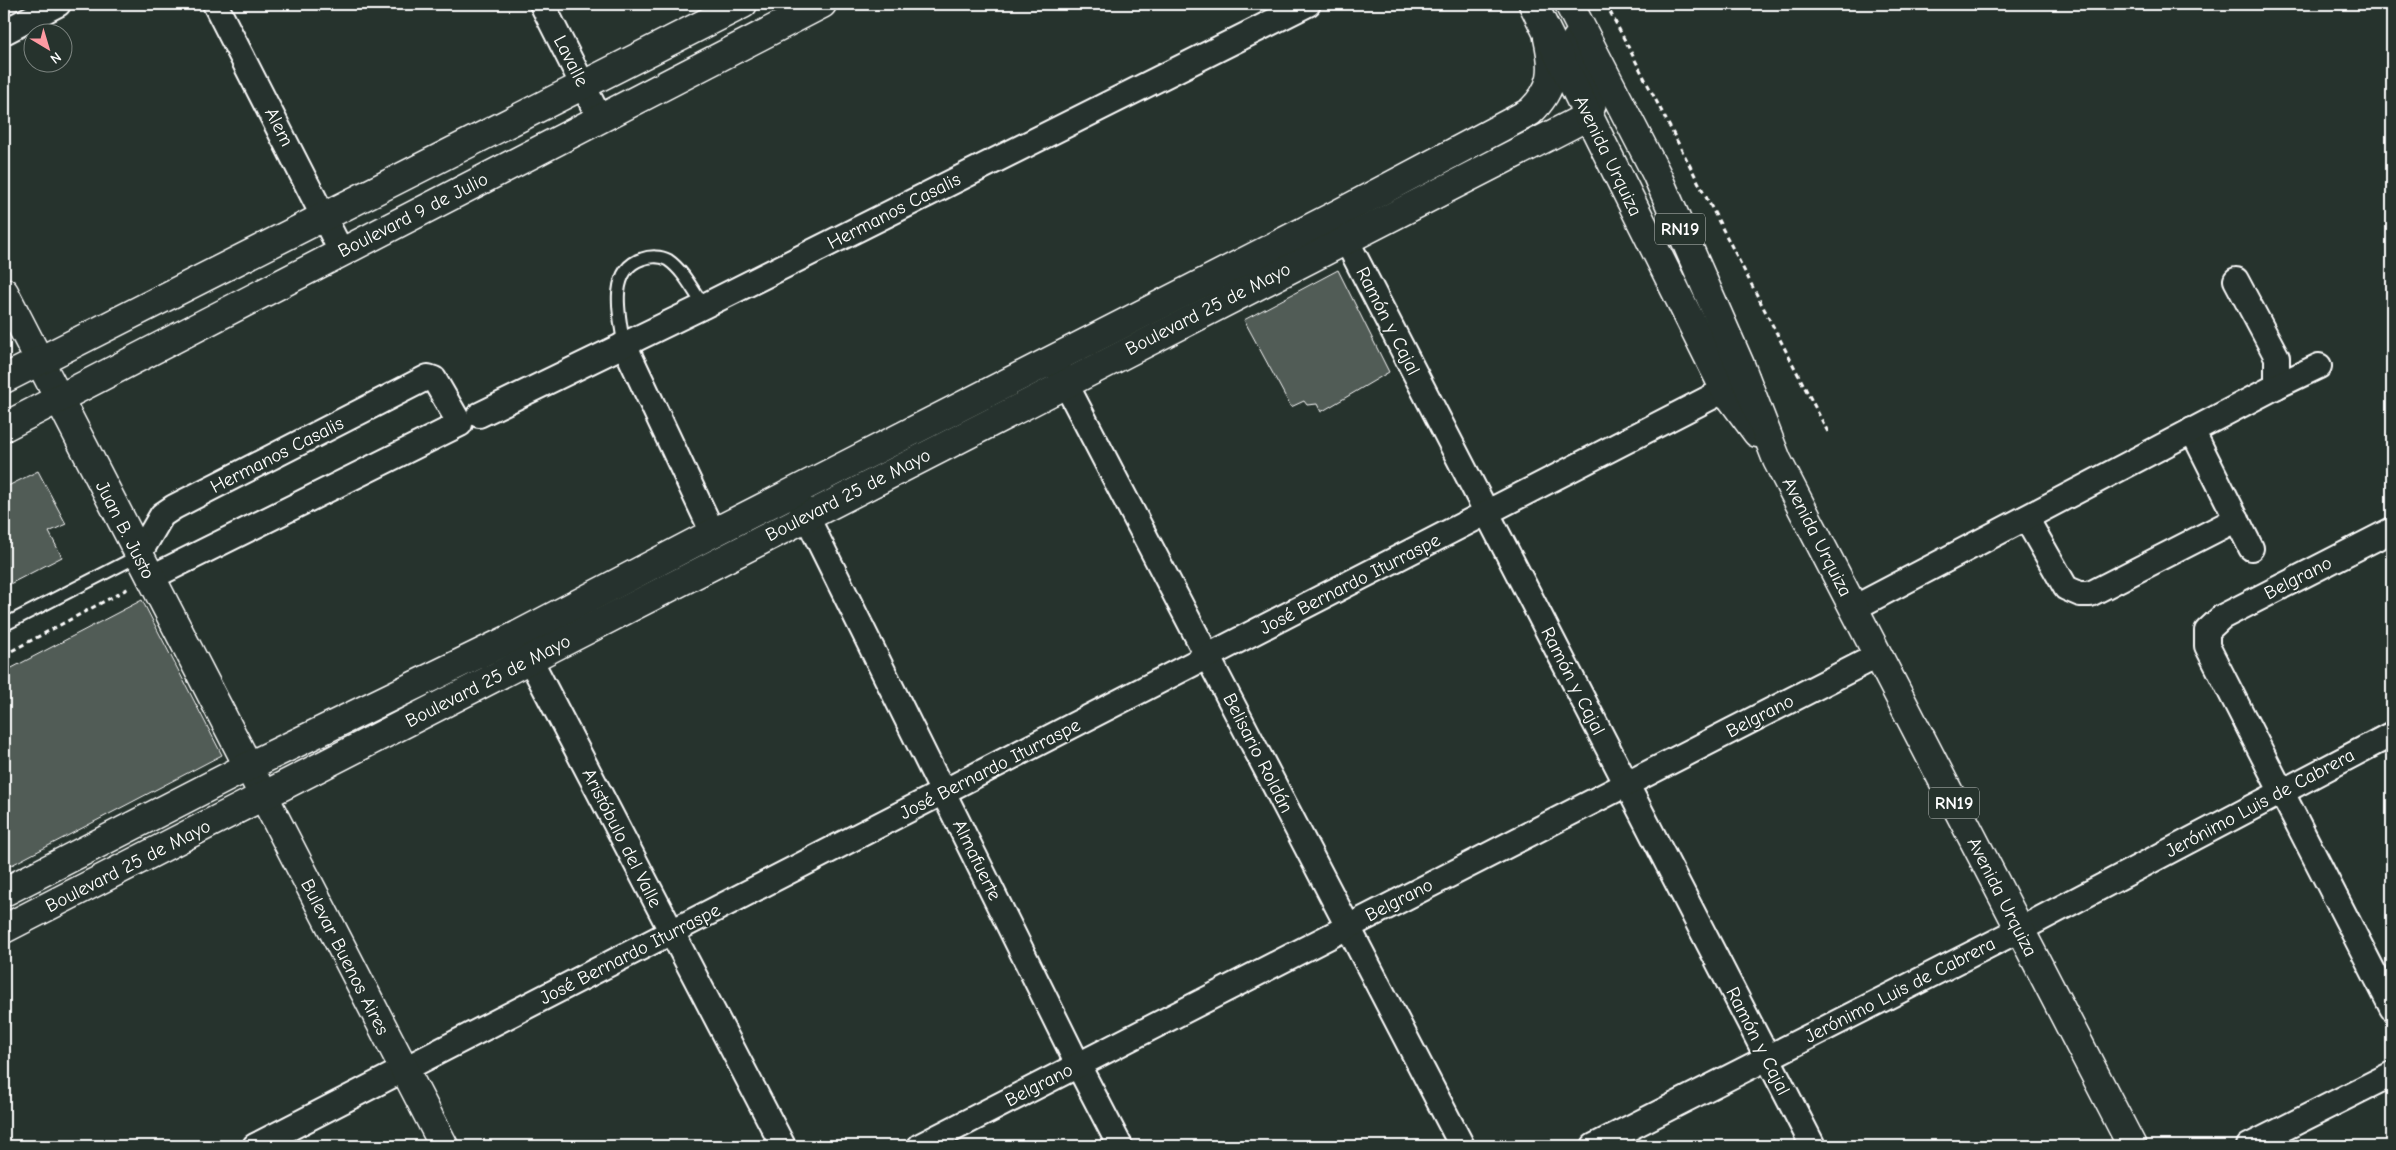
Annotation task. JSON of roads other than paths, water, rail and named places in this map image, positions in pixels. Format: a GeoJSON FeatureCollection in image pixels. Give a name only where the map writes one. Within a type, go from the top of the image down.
{"type":"FeatureCollection","features":[{"type":"Feature","properties":{"kind":"main road","name":"Boulevard 9 de Julio"},"geometry":{"type":"LineString","coordinates":[[4,379],[743,4]]}},
{"type":"Feature","properties":{"kind":"main road","name":"Boulevard 9 de Julio"},"geometry":{"type":"LineString","coordinates":[[4,427],[341,251],[822,4]]}},
{"type":"Feature","properties":{"kind":"main road","name":"Avenida Urquiza"},"geometry":{"type":"LineString","coordinates":[[1533,4],[1725,390],[1777,460]]}},
{"type":"Feature","properties":{"kind":"main road","name":"Avenida Urquiza"},"geometry":{"type":"LineString","coordinates":[[1568,4],[1656,173],[1741,367],[1777,460],[2132,1146]]}},
{"type":"Feature","properties":{"kind":"main road"},"geometry":{"type":"LineString","coordinates":[[1568,4],[1574,35],[1593,86],[1594,102],[1588,116]]}},
{"type":"Feature","properties":{"kind":"main road","name":"Boulevard 25 de Mayo"},"geometry":{"type":"LineString","coordinates":[[1340,227],[1530,112],[1542,101],[1554,71],[1547,30]]}},
{"type":"Feature","properties":{"kind":"main road","name":"Boulevard 25 de Mayo"},"geometry":{"type":"LineString","coordinates":[[4,928],[262,796],[524,647],[713,533],[794,493],[1059,371],[1340,227],[1588,116]]}},
{"type":"Feature","properties":{"kind":"main road","name":"Juan B. Justo"},"geometry":{"type":"LineString","coordinates":[[4,292],[247,767]]}},
{"type":"Feature","properties":{"kind":"main road","name":"Boulevard 25 de Mayo"},"geometry":{"type":"LineString","coordinates":[[4,892],[247,767],[524,647],[807,517],[1059,371]]}},
{"type":"Feature","properties":{"kind":"main road","name":"Bulevar Buenos Aires"},"geometry":{"type":"LineString","coordinates":[[247,767],[444,1146]]}},
{"type":"Feature","properties":{"kind":"street"},"geometry":{"type":"LineString","coordinates":[[4,32],[58,4]]}},
{"type":"Feature","properties":{"kind":"street","name":"Alem"},"geometry":{"type":"LineString","coordinates":[[215,4],[341,251]]}},
{"type":"Feature","properties":{"kind":"street","name":"Lavalle"},"geometry":{"type":"LineString","coordinates":[[542,4],[600,119]]}},
{"type":"Feature","properties":{"kind":"street","name":"Hermanos Casalis"},"geometry":{"type":"LineString","coordinates":[[144,567],[469,420],[704,306],[1308,4]]}},
{"type":"Feature","properties":{"kind":"street","name":"Ramón y Cajal"},"geometry":{"type":"LineString","coordinates":[[1340,227],[1813,1146]]}},
{"type":"Feature","properties":{"kind":"street"},"geometry":{"type":"LineString","coordinates":[[2236,280],[2277,357],[2277,386]]}},
{"type":"Feature","properties":{"kind":"street"},"geometry":{"type":"LineString","coordinates":[[624,344],[713,533]]}},
{"type":"Feature","properties":{"kind":"street"},"geometry":{"type":"LineString","coordinates":[[1854,608],[2192,430],[2319,366]]}},
{"type":"Feature","properties":{"kind":"street","name":"Belisario Roldán"},"geometry":{"type":"LineString","coordinates":[[1059,371],[1462,1146]]}},
{"type":"Feature","properties":{"kind":"street","name":"Hermanos Casalis"},"geometry":{"type":"LineString","coordinates":[[144,567],[162,515],[174,507],[428,377],[434,379],[469,420]]}},
{"type":"Feature","properties":{"kind":"street","name":"José Bernardo Iturraspe"},"geometry":{"type":"LineString","coordinates":[[255,1146],[1725,390]]}},
{"type":"Feature","properties":{"kind":"street"},"geometry":{"type":"LineString","coordinates":[[2192,430],[2251,548]]}},
{"type":"Feature","properties":{"kind":"street","name":"Almafuerte"},"geometry":{"type":"LineString","coordinates":[[794,493],[1120,1146]]}},
{"type":"Feature","properties":{"kind":"street"},"geometry":{"type":"LineString","coordinates":[[2026,518],[2066,588],[2080,594],[2090,594],[2237,519]]}},
{"type":"Feature","properties":{"kind":"street","name":"Belgrano"},"geometry":{"type":"LineString","coordinates":[[2282,791],[2207,646],[2207,631],[2222,617],[2392,530]]}},
{"type":"Feature","properties":{"kind":"street","name":"Aristóbulo del Valle"},"geometry":{"type":"LineString","coordinates":[[524,647],[783,1146]]}},
{"type":"Feature","properties":{"kind":"street","name":"Belgrano"},"geometry":{"type":"LineString","coordinates":[[920,1146],[1879,655]]}},
{"type":"Feature","properties":{"kind":"street","name":"Jerónimo Luis de Cabrera"},"geometry":{"type":"LineString","coordinates":[[1594,1146],[2019,930],[2392,734]]}},
{"type":"Feature","properties":{"kind":"street"},"geometry":{"type":"LineString","coordinates":[[2282,791],[2392,1008]]}},
{"type":"Feature","properties":{"kind":"street","name":"Boulevard 25 de Mayo"},"geometry":{"type":"LineString","coordinates":[[72,858],[86,887]]}},
{"type":"Feature","properties":{"kind":"street"},"geometry":{"type":"LineString","coordinates":[[2249,1146],[2392,1074]]}},
{"type":"Feature","properties":{"kind":"lane"},"geometry":{"type":"LineString","coordinates":[[624,344],[621,325],[620,276],[632,262],[650,256],[667,259],[681,273],[704,306]]}},
{"type":"Feature","properties":{"kind":"lane"},"geometry":{"type":"LineString","coordinates":[[4,625],[144,567]]}}]}
